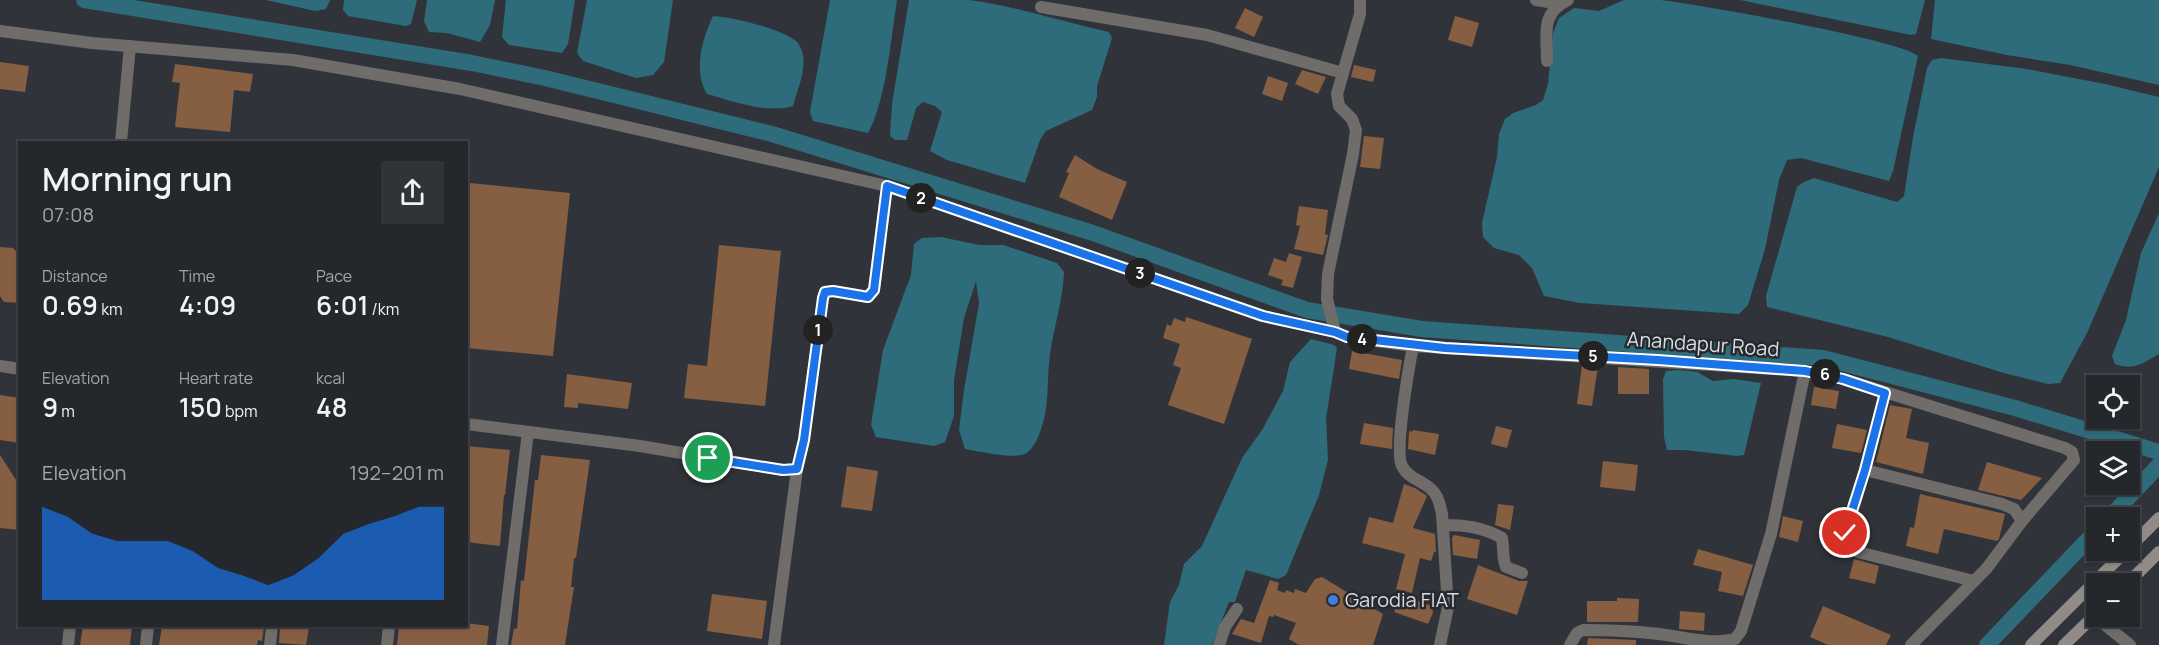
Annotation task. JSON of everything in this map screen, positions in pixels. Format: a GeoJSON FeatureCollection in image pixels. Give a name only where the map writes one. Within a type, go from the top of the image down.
{"type":"FeatureCollection","features":[{"type":"Feature","properties":{"kind":"main road"},"geometry":{"type":"LineString","coordinates":[[2140,537],[2159,518]]}},
{"type":"Feature","properties":{"kind":"main road"},"geometry":{"type":"LineString","coordinates":[[2138,573],[2159,552]]}},
{"type":"Feature","properties":{"kind":"main road"},"geometry":{"type":"LineString","coordinates":[[2031,645],[2116,561]]}},
{"type":"Feature","properties":{"kind":"main road"},"geometry":{"type":"LineString","coordinates":[[2064,645],[2086,624]]}},
{"type":"Feature","properties":{"kind":"street"},"geometry":{"type":"LineString","coordinates":[[1334,326],[1327,299],[1331,255],[1356,130],[1352,119],[1339,106],[1337,94],[1360,14],[1360,0]]}},
{"type":"Feature","properties":{"kind":"street"},"geometry":{"type":"LineString","coordinates":[[1536,0],[1564,2]]}},
{"type":"Feature","properties":{"kind":"street"},"geometry":{"type":"LineString","coordinates":[[1547,61],[1546,24],[1550,13],[1564,2]]}},
{"type":"Feature","properties":{"kind":"street"},"geometry":{"type":"LineString","coordinates":[[1041,7],[1207,35],[1343,73]]}},
{"type":"Feature","properties":{"kind":"street","name":"Anandapur Road"},"geometry":{"type":"LineString","coordinates":[[0,31],[93,43],[293,60],[460,89],[887,186],[1263,316],[1334,326],[1347,337],[1413,346],[1805,371],[1843,379],[2072,452],[2074,460],[2022,521],[1987,568],[1911,645]]}},
{"type":"Feature","properties":{"kind":"street"},"geometry":{"type":"LineString","coordinates":[[121,141],[130,46]]}},
{"type":"Feature","properties":{"kind":"street"},"geometry":{"type":"LineString","coordinates":[[774,645],[797,469],[804,440],[823,298],[825,292],[833,291],[868,297],[874,290],[887,186]]}},
{"type":"Feature","properties":{"kind":"street"},"geometry":{"type":"LineString","coordinates":[[1413,346],[1403,406],[1400,463],[1407,474],[1432,490],[1442,514],[1448,607],[1440,645]]}},
{"type":"Feature","properties":{"kind":"street"},"geometry":{"type":"LineString","coordinates":[[0,366],[18,369]]}},
{"type":"Feature","properties":{"kind":"street","name":"Anandapur Road"},"geometry":{"type":"LineString","coordinates":[[1570,645],[1577,633],[1583,630],[1630,631],[1723,642],[1734,639],[1741,631],[1771,534],[1805,371]]}},
{"type":"Feature","properties":{"kind":"street"},"geometry":{"type":"LineString","coordinates":[[1885,393],[1865,470],[1845,533],[1845,546],[1858,552],[1974,581]]}},
{"type":"Feature","properties":{"kind":"street"},"geometry":{"type":"LineString","coordinates":[[468,424],[640,446],[783,470],[797,469]]}},
{"type":"Feature","properties":{"kind":"street"},"geometry":{"type":"LineString","coordinates":[[502,645],[528,432]]}},
{"type":"Feature","properties":{"kind":"street"},"geometry":{"type":"LineString","coordinates":[[1865,470],[2002,504],[2014,509],[2022,521]]}},
{"type":"Feature","properties":{"kind":"street"},"geometry":{"type":"LineString","coordinates":[[1443,525],[1471,525],[1502,538],[1503,560],[1506,567],[1522,573]]}},
{"type":"Feature","properties":{"kind":"street"},"geometry":{"type":"LineString","coordinates":[[1219,645],[1225,627],[1237,609]]}},
{"type":"Feature","properties":{"kind":"street"},"geometry":{"type":"LineString","coordinates":[[68,645],[70,627]]}},
{"type":"Feature","properties":{"kind":"street"},"geometry":{"type":"LineString","coordinates":[[146,645],[148,627]]}},
{"type":"Feature","properties":{"kind":"street"},"geometry":{"type":"LineString","coordinates":[[270,645],[272,627]]}},
{"type":"Feature","properties":{"kind":"street"},"geometry":{"type":"LineString","coordinates":[[387,645],[389,627]]}},
{"type":"Feature","properties":{"kind":"street"},"geometry":{"type":"LineString","coordinates":[[2110,627],[2130,645]]}},
{"type":"Feature","properties":{"kind":"water"},"geometry":{"type":"Polygon","coordinates":[[[266,0],[330,0],[326,9],[315,11],[266,0]]]}},
{"type":"Feature","properties":{"kind":"water"},"geometry":{"type":"Polygon","coordinates":[[[344,0],[417,0],[411,24],[406,26],[348,16],[343,10],[344,0]]]}},
{"type":"Feature","properties":{"kind":"water"},"geometry":{"type":"Polygon","coordinates":[[[427,0],[495,0],[490,25],[480,42],[447,33],[429,32],[424,21],[427,0]]]}},
{"type":"Feature","properties":{"kind":"water"},"geometry":{"type":"Polygon","coordinates":[[[506,0],[575,0],[568,44],[562,53],[509,45],[502,37],[506,0]]]}},
{"type":"Feature","properties":{"kind":"water"},"geometry":{"type":"Polygon","coordinates":[[[587,0],[673,0],[664,62],[653,75],[636,78],[583,61],[577,53],[587,0]]]}},
{"type":"Feature","properties":{"kind":"water"},"geometry":{"type":"Polygon","coordinates":[[[830,0],[897,0],[884,87],[868,133],[813,121],[810,112],[830,0]]]}},
{"type":"Feature","properties":{"kind":"water"},"geometry":{"type":"Polygon","coordinates":[[[909,0],[969,0],[1022,10],[1109,32],[1112,38],[1092,110],[1046,131],[1040,140],[1025,183],[947,160],[930,151],[942,112],[935,106],[923,102],[916,108],[907,140],[895,140],[890,136],[892,104],[909,0]]]}},
{"type":"Feature","properties":{"kind":"water"},"geometry":{"type":"Polygon","coordinates":[[[1624,0],[1661,0],[1839,32],[1904,49],[1918,56],[1889,181],[1801,158],[1787,160],[1779,180],[1765,249],[1748,305],[1739,314],[1580,303],[1544,296],[1532,268],[1519,255],[1494,248],[1483,237],[1482,223],[1497,157],[1499,134],[1505,119],[1543,100],[1548,84],[1553,33],[1559,18],[1574,8],[1599,11],[1624,0]]]}},
{"type":"Feature","properties":{"kind":"water"},"geometry":{"type":"Polygon","coordinates":[[[1740,0],[1925,0],[1916,34],[1911,35],[1740,0]]]}},
{"type":"Feature","properties":{"kind":"water"},"geometry":{"type":"Polygon","coordinates":[[[1935,0],[2159,0],[2159,85],[2070,65],[1931,39],[1935,0]]]}},
{"type":"Feature","properties":{"kind":"water"},"geometry":{"type":"Polygon","coordinates":[[[713,16],[769,28],[797,42],[804,61],[801,81],[793,106],[761,108],[707,94],[700,75],[700,65],[705,35],[713,16]]]}},
{"type":"Feature","properties":{"kind":"water"},"geometry":{"type":"Polygon","coordinates":[[[1941,58],[2027,69],[2159,97],[2159,167],[2087,333],[2060,383],[2048,384],[2004,373],[1888,337],[1767,307],[1766,296],[1797,187],[1814,178],[1897,202],[1904,196],[1927,68],[1932,60],[1941,58]]]}},
{"type":"Feature","properties":{"kind":"water"},"geometry":{"type":"Polygon","coordinates":[[[2159,213],[2159,354],[2138,365],[2122,366],[2115,364],[2112,356],[2126,320],[2141,253],[2159,213]]]}},
{"type":"Feature","properties":{"kind":"water"},"geometry":{"type":"Polygon","coordinates":[[[941,237],[979,245],[1003,245],[1057,263],[1064,272],[1050,354],[1044,419],[1034,445],[1023,455],[1008,456],[965,449],[959,430],[979,303],[976,281],[964,318],[954,380],[954,416],[945,442],[934,446],[876,437],[871,425],[883,350],[911,275],[914,244],[922,238],[941,237]]]}},
{"type":"Feature","properties":{"kind":"water"},"geometry":{"type":"Polygon","coordinates":[[[1311,339],[1334,345],[1337,348],[1326,419],[1328,460],[1319,495],[1286,575],[1278,579],[1246,570],[1235,602],[1229,602],[1212,645],[1164,645],[1170,602],[1179,585],[1184,564],[1202,546],[1242,458],[1262,430],[1283,391],[1290,362],[1311,339]]]}},
{"type":"Feature","properties":{"kind":"water"},"geometry":{"type":"Polygon","coordinates":[[[1666,371],[1697,372],[1713,381],[1734,379],[1761,383],[1744,455],[1667,450],[1664,437],[1663,379],[1666,371]]]}},
{"type":"Feature","properties":{"kind":"building"},"geometry":{"type":"Polygon","coordinates":[[[1245,8],[1263,17],[1254,37],[1235,28],[1245,8]]]}},
{"type":"Feature","properties":{"kind":"building"},"geometry":{"type":"Polygon","coordinates":[[[1455,16],[1479,23],[1472,47],[1448,40],[1455,16]]]}},
{"type":"Feature","properties":{"kind":"building"},"geometry":{"type":"Polygon","coordinates":[[[0,62],[29,66],[25,92],[0,89],[0,62]]]}},
{"type":"Feature","properties":{"kind":"building"},"geometry":{"type":"Polygon","coordinates":[[[175,64],[253,74],[250,92],[234,90],[230,132],[175,127],[180,83],[172,82],[175,64]]]}},
{"type":"Feature","properties":{"kind":"building"},"geometry":{"type":"Polygon","coordinates":[[[1354,65],[1376,70],[1373,82],[1351,77],[1354,65]]]}},
{"type":"Feature","properties":{"kind":"building"},"geometry":{"type":"Polygon","coordinates":[[[1302,70],[1326,77],[1318,94],[1295,84],[1302,70]]]}},
{"type":"Feature","properties":{"kind":"building"},"geometry":{"type":"Polygon","coordinates":[[[1268,76],[1288,83],[1282,101],[1262,94],[1268,76]]]}},
{"type":"Feature","properties":{"kind":"building"},"geometry":{"type":"Polygon","coordinates":[[[1364,136],[1384,138],[1380,169],[1360,167],[1364,136]]]}},
{"type":"Feature","properties":{"kind":"building"},"geometry":{"type":"Polygon","coordinates":[[[1075,155],[1097,169],[1127,182],[1112,220],[1059,197],[1069,173],[1066,172],[1075,155]]]}},
{"type":"Feature","properties":{"kind":"building"},"geometry":{"type":"Polygon","coordinates":[[[470,183],[570,193],[553,356],[468,348],[470,183]]]}},
{"type":"Feature","properties":{"kind":"building"},"geometry":{"type":"Polygon","coordinates":[[[1299,206],[1328,210],[1325,234],[1328,235],[1323,255],[1294,249],[1300,226],[1296,225],[1299,206]]]}},
{"type":"Feature","properties":{"kind":"building"},"geometry":{"type":"Polygon","coordinates":[[[719,245],[781,251],[765,406],[684,398],[688,364],[707,366],[719,245]]]}},
{"type":"Feature","properties":{"kind":"building"},"geometry":{"type":"Polygon","coordinates":[[[0,247],[13,248],[18,253],[18,303],[4,302],[0,296],[0,247]]]}},
{"type":"Feature","properties":{"kind":"building"},"geometry":{"type":"Polygon","coordinates":[[[1289,253],[1302,257],[1293,288],[1281,285],[1283,280],[1268,275],[1274,258],[1286,262],[1289,253]]]}},
{"type":"Feature","properties":{"kind":"building"},"geometry":{"type":"Polygon","coordinates":[[[1186,317],[1252,339],[1224,424],[1168,405],[1181,368],[1173,365],[1180,344],[1163,338],[1167,324],[1171,326],[1174,318],[1185,322],[1186,317]]]}},
{"type":"Feature","properties":{"kind":"building"},"geometry":{"type":"Polygon","coordinates":[[[1352,351],[1402,360],[1399,379],[1349,369],[1352,351]]]}},
{"type":"Feature","properties":{"kind":"building"},"geometry":{"type":"Polygon","coordinates":[[[1582,365],[1598,366],[1592,406],[1577,404],[1582,365]]]}},
{"type":"Feature","properties":{"kind":"building"},"geometry":{"type":"Polygon","coordinates":[[[1618,367],[1649,369],[1649,394],[1618,394],[1618,367]]]}},
{"type":"Feature","properties":{"kind":"building"},"geometry":{"type":"Polygon","coordinates":[[[567,374],[632,383],[628,409],[578,403],[578,408],[564,407],[567,374]]]}},
{"type":"Feature","properties":{"kind":"building"},"geometry":{"type":"Polygon","coordinates":[[[1814,387],[1839,391],[1836,409],[1811,405],[1814,387]]]}},
{"type":"Feature","properties":{"kind":"building"},"geometry":{"type":"Polygon","coordinates":[[[0,395],[18,398],[18,443],[0,440],[0,395]]]}},
{"type":"Feature","properties":{"kind":"building"},"geometry":{"type":"Polygon","coordinates":[[[1890,405],[1912,409],[1906,438],[1929,443],[1923,474],[1876,462],[1890,405]]]}},
{"type":"Feature","properties":{"kind":"building"},"geometry":{"type":"Polygon","coordinates":[[[1364,423],[1393,428],[1392,449],[1360,444],[1364,423]]]}},
{"type":"Feature","properties":{"kind":"building"},"geometry":{"type":"Polygon","coordinates":[[[1837,424],[1867,430],[1861,453],[1832,448],[1837,424]]]}},
{"type":"Feature","properties":{"kind":"building"},"geometry":{"type":"Polygon","coordinates":[[[1496,426],[1512,430],[1507,448],[1491,444],[1496,426]]]}},
{"type":"Feature","properties":{"kind":"building"},"geometry":{"type":"Polygon","coordinates":[[[1409,431],[1439,434],[1435,455],[1408,449],[1409,431]]]}},
{"type":"Feature","properties":{"kind":"building"},"geometry":{"type":"Polygon","coordinates":[[[468,446],[510,450],[500,546],[468,542],[468,446]]]}},
{"type":"Feature","properties":{"kind":"building"},"geometry":{"type":"Polygon","coordinates":[[[0,455],[18,483],[18,530],[0,528],[0,455]]]}},
{"type":"Feature","properties":{"kind":"building"},"geometry":{"type":"Polygon","coordinates":[[[541,455],[590,460],[576,558],[574,558],[571,587],[574,587],[565,645],[511,645],[514,628],[517,629],[521,580],[524,581],[535,480],[538,480],[541,455]]]}},
{"type":"Feature","properties":{"kind":"building"},"geometry":{"type":"Polygon","coordinates":[[[1603,461],[1638,465],[1635,491],[1600,487],[1603,461]]]}},
{"type":"Feature","properties":{"kind":"building"},"geometry":{"type":"Polygon","coordinates":[[[1987,462],[2042,478],[2021,500],[1978,490],[1987,462]]]}},
{"type":"Feature","properties":{"kind":"building"},"geometry":{"type":"Polygon","coordinates":[[[847,466],[878,471],[872,511],[841,507],[847,466]]]}},
{"type":"Feature","properties":{"kind":"building"},"geometry":{"type":"Polygon","coordinates":[[[1404,484],[1427,496],[1413,528],[1435,534],[1436,552],[1431,561],[1420,558],[1412,593],[1396,589],[1405,554],[1362,543],[1369,517],[1393,523],[1404,484]]]}},
{"type":"Feature","properties":{"kind":"building"},"geometry":{"type":"Polygon","coordinates":[[[1920,494],[2005,514],[1999,539],[1997,541],[1944,529],[1938,554],[1906,546],[1910,527],[1914,528],[1920,494]]]}},
{"type":"Feature","properties":{"kind":"building"},"geometry":{"type":"Polygon","coordinates":[[[1498,504],[1514,506],[1510,530],[1495,525],[1498,504]]]}},
{"type":"Feature","properties":{"kind":"building"},"geometry":{"type":"Polygon","coordinates":[[[1783,516],[1803,521],[1798,542],[1779,537],[1783,516]]]}},
{"type":"Feature","properties":{"kind":"building"},"geometry":{"type":"Polygon","coordinates":[[[1454,535],[1480,540],[1477,559],[1453,555],[1452,538],[1454,535]]]}},
{"type":"Feature","properties":{"kind":"building"},"geometry":{"type":"Polygon","coordinates":[[[1698,549],[1753,565],[1743,596],[1718,591],[1722,572],[1693,565],[1698,549]]]}},
{"type":"Feature","properties":{"kind":"building"},"geometry":{"type":"Polygon","coordinates":[[[1854,559],[1879,566],[1875,584],[1849,578],[1854,559]]]}},
{"type":"Feature","properties":{"kind":"building"},"geometry":{"type":"Polygon","coordinates":[[[1478,565],[1519,581],[1528,581],[1517,615],[1467,599],[1478,565]]]}},
{"type":"Feature","properties":{"kind":"building","name":"Garodia FIAT"},"geometry":{"type":"Polygon","coordinates":[[[1322,577],[1383,614],[1373,645],[1299,645],[1289,639],[1296,623],[1274,615],[1269,616],[1261,643],[1232,634],[1241,619],[1254,623],[1270,580],[1279,583],[1277,590],[1285,593],[1286,590],[1294,593],[1295,589],[1306,593],[1315,579],[1322,577]]]}},
{"type":"Feature","properties":{"kind":"building"},"geometry":{"type":"Polygon","coordinates":[[[712,594],[767,601],[762,639],[707,631],[712,594]]]}},
{"type":"Feature","properties":{"kind":"building"},"geometry":{"type":"Polygon","coordinates":[[[1401,595],[1432,606],[1433,613],[1428,624],[1394,612],[1401,595]]]}},
{"type":"Feature","properties":{"kind":"building"},"geometry":{"type":"Polygon","coordinates":[[[1617,598],[1639,599],[1638,622],[1587,622],[1587,601],[1617,601],[1617,598]]]}},
{"type":"Feature","properties":{"kind":"building"},"geometry":{"type":"Polygon","coordinates":[[[1823,606],[1891,635],[1886,645],[1828,645],[1810,637],[1823,606]]]}},
{"type":"Feature","properties":{"kind":"building"},"geometry":{"type":"Polygon","coordinates":[[[1680,611],[1705,613],[1704,631],[1679,629],[1680,611]]]}},
{"type":"Feature","properties":{"kind":"building"},"geometry":{"type":"Polygon","coordinates":[[[468,623],[489,626],[487,645],[397,645],[399,627],[468,627],[468,623]]]}},
{"type":"Feature","properties":{"kind":"building"},"geometry":{"type":"Polygon","coordinates":[[[83,627],[132,627],[130,645],[80,645],[83,627]]]}},
{"type":"Feature","properties":{"kind":"building"},"geometry":{"type":"Polygon","coordinates":[[[162,627],[264,627],[262,641],[258,640],[257,645],[159,645],[162,627]]]}},
{"type":"Feature","properties":{"kind":"building"},"geometry":{"type":"Polygon","coordinates":[[[280,627],[309,627],[306,645],[279,643],[280,627]]]}},
{"type":"Feature","properties":{"kind":"building"},"geometry":{"type":"Polygon","coordinates":[[[1588,638],[1636,640],[1636,645],[1587,645],[1588,638]]]}},
{"type":"Feature","properties":{"kind":"waterway"},"geometry":{"type":"LineString","coordinates":[[84,0],[472,63],[545,78],[772,134],[1093,233],[1307,310],[1422,329],[1823,358],[2015,408],[2159,452]]}},
{"type":"Feature","properties":{"kind":"waterway"},"geometry":{"type":"LineString","coordinates":[[2119,507],[2159,465]]}},
{"type":"Feature","properties":{"kind":"waterway"},"geometry":{"type":"LineString","coordinates":[[1987,645],[2086,542]]}},
{"type":"Feature","properties":{"kind":"place","name":"Garodia FIAT"},"geometry":{"type":"Point","coordinates":[1333,600]}},
{"type":"Feature","properties":{"kind":"route"},"geometry":{"type":"LineString","coordinates":[[708,458],[783,470],[797,469],[801,462],[823,298],[825,292],[833,291],[868,297],[874,290],[887,186],[1263,316],[1335,332],[1347,337],[1413,346],[1805,371],[1843,379],[1885,393],[1865,470],[1845,533]]}}]}
